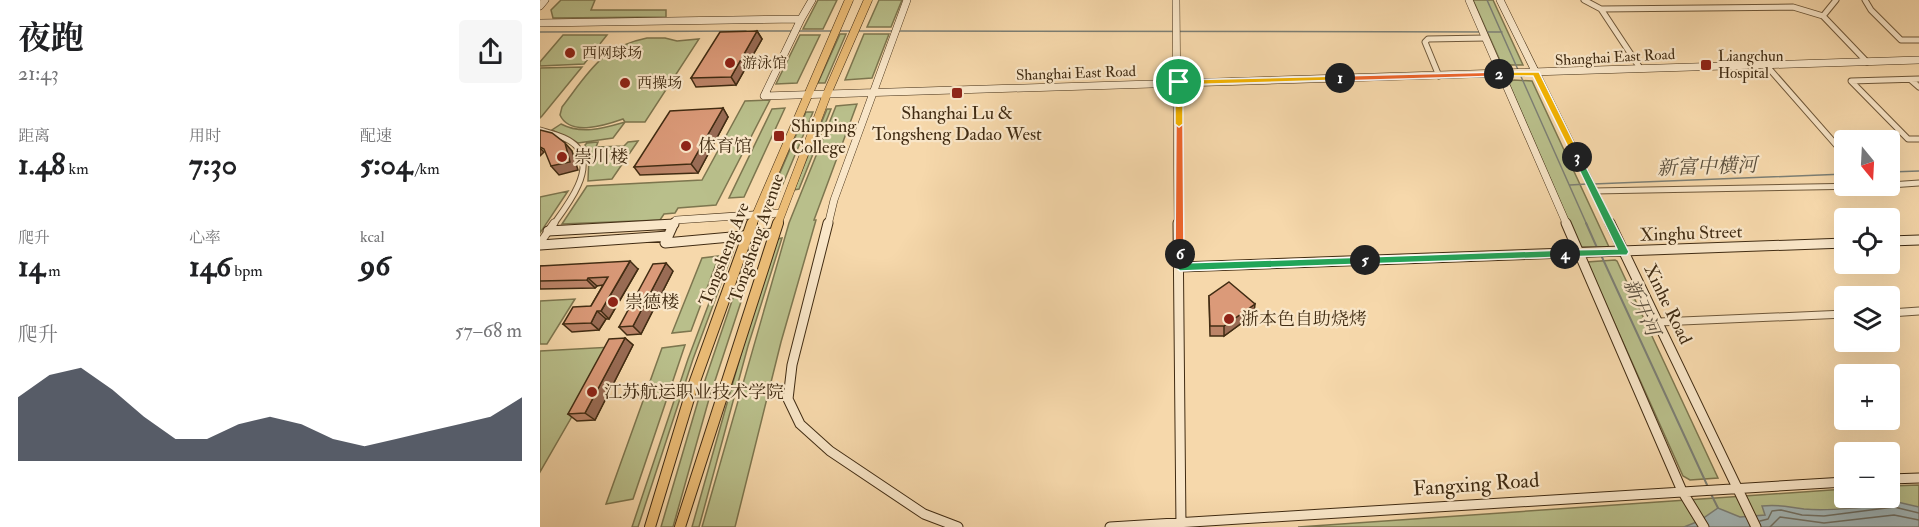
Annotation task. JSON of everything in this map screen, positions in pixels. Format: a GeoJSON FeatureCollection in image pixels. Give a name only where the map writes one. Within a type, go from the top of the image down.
{"type":"FeatureCollection","features":[{"type":"Feature","properties":{"kind":"main road","name":"Tongsheng Ave"},"geometry":{"type":"LineString","coordinates":[[650,527],[691,392],[747,235],[849,0]]}},
{"type":"Feature","properties":{"kind":"main road","name":"Tongsheng Avenue"},"geometry":{"type":"LineString","coordinates":[[680,527],[774,232],[827,94],[868,0]]}},
{"type":"Feature","properties":{"kind":"street"},"geometry":{"type":"LineString","coordinates":[[540,6],[545,0]]}},
{"type":"Feature","properties":{"kind":"street"},"geometry":{"type":"LineString","coordinates":[[809,96],[764,96],[812,0]]}},
{"type":"Feature","properties":{"kind":"street"},"geometry":{"type":"LineString","coordinates":[[907,0],[834,200],[792,365],[788,399],[800,424],[830,451],[924,514],[958,527]]}},
{"type":"Feature","properties":{"kind":"street"},"geometry":{"type":"LineString","coordinates":[[1176,0],[1179,82],[1181,525]]}},
{"type":"Feature","properties":{"kind":"street"},"geometry":{"type":"LineString","coordinates":[[1469,0],[1482,35],[1502,74],[1682,491],[1704,527]]}},
{"type":"Feature","properties":{"kind":"street","name":"Xinhe Road"},"geometry":{"type":"LineString","coordinates":[[1500,0],[1659,322],[1756,527]]}},
{"type":"Feature","properties":{"kind":"street"},"geometry":{"type":"LineString","coordinates":[[1584,0],[1601,9],[1793,7],[1823,16],[1867,62]]}},
{"type":"Feature","properties":{"kind":"street"},"geometry":{"type":"LineString","coordinates":[[1823,16],[1836,0]]}},
{"type":"Feature","properties":{"kind":"street"},"geometry":{"type":"LineString","coordinates":[[1865,0],[1871,10],[1901,40],[1919,40]]}},
{"type":"Feature","properties":{"kind":"street"},"geometry":{"type":"LineString","coordinates":[[1601,9],[1640,68]]}},
{"type":"Feature","properties":{"kind":"street"},"geometry":{"type":"LineString","coordinates":[[540,23],[801,20]]}},
{"type":"Feature","properties":{"kind":"street"},"geometry":{"type":"LineString","coordinates":[[1451,41],[1471,41],[1482,35]]}},
{"type":"Feature","properties":{"kind":"street"},"geometry":{"type":"LineString","coordinates":[[1439,76],[1425,42],[1428,39],[1482,35]]}},
{"type":"Feature","properties":{"kind":"street","name":"Shanghai East Road"},"geometry":{"type":"LineString","coordinates":[[809,96],[1179,82],[1536,74],[1640,68],[1918,61]]}},
{"type":"Feature","properties":{"kind":"street"},"geometry":{"type":"LineString","coordinates":[[1766,65],[1834,142]]}},
{"type":"Feature","properties":{"kind":"street"},"geometry":{"type":"LineString","coordinates":[[1911,80],[1919,87]]}},
{"type":"Feature","properties":{"kind":"street"},"geometry":{"type":"LineString","coordinates":[[1919,80],[1851,81],[1908,139],[1919,139]]}},
{"type":"Feature","properties":{"kind":"street"},"geometry":{"type":"LineString","coordinates":[[540,130],[560,135],[575,144],[585,166],[577,188],[540,244]]}},
{"type":"Feature","properties":{"kind":"street"},"geometry":{"type":"LineString","coordinates":[[1900,184],[1919,183]]}},
{"type":"Feature","properties":{"kind":"street"},"geometry":{"type":"LineString","coordinates":[[1591,186],[1834,186]]}},
{"type":"Feature","properties":{"kind":"street"},"geometry":{"type":"LineString","coordinates":[[774,232],[665,243],[676,220],[781,213]]}},
{"type":"Feature","properties":{"kind":"street"},"geometry":{"type":"LineString","coordinates":[[548,231],[674,224]]}},
{"type":"Feature","properties":{"kind":"street"},"geometry":{"type":"LineString","coordinates":[[540,244],[668,236]]}},
{"type":"Feature","properties":{"kind":"street"},"geometry":{"type":"LineString","coordinates":[[1900,241],[1919,240]]}},
{"type":"Feature","properties":{"kind":"street","name":"Xinghu Street"},"geometry":{"type":"LineString","coordinates":[[1180,267],[1834,243]]}},
{"type":"Feature","properties":{"kind":"street"},"geometry":{"type":"LineString","coordinates":[[1900,312],[1919,311]]}},
{"type":"Feature","properties":{"kind":"street"},"geometry":{"type":"LineString","coordinates":[[1659,322],[1834,315]]}},
{"type":"Feature","properties":{"kind":"street"},"geometry":{"type":"LineString","coordinates":[[1900,479],[1919,478]]}},
{"type":"Feature","properties":{"kind":"street","name":"Fangxing Road"},"geometry":{"type":"LineString","coordinates":[[1110,527],[1181,525],[1834,483]]}},
{"type":"Feature","properties":{"kind":"green space"},"geometry":{"type":"Polygon","coordinates":[[[561,0],[595,0],[591,10],[666,10],[666,17],[553,18],[551,10],[561,0]]]}},
{"type":"Feature","properties":{"kind":"green space"},"geometry":{"type":"Polygon","coordinates":[[[818,0],[837,0],[823,29],[803,29],[818,0]]]}},
{"type":"Feature","properties":{"kind":"green space"},"geometry":{"type":"Polygon","coordinates":[[[879,0],[902,0],[891,27],[867,27],[879,0]]]}},
{"type":"Feature","properties":{"kind":"green space"},"geometry":{"type":"Polygon","coordinates":[[[1473,0],[1493,0],[1523,65],[1502,65],[1473,0]]]}},
{"type":"Feature","properties":{"kind":"green space"},"geometry":{"type":"Polygon","coordinates":[[[840,34],[846,34],[825,83],[818,83],[840,34]]]}},
{"type":"Feature","properties":{"kind":"green space"},"geometry":{"type":"Polygon","coordinates":[[[864,34],[889,34],[872,78],[845,80],[864,34]]]}},
{"type":"Feature","properties":{"kind":"green space","name":"西网球场"},"geometry":{"type":"Polygon","coordinates":[[[563,35],[607,35],[584,64],[540,66],[540,62],[563,35]]]}},
{"type":"Feature","properties":{"kind":"green space"},"geometry":{"type":"Polygon","coordinates":[[[800,35],[820,35],[797,83],[776,84],[800,35]]]}},
{"type":"Feature","properties":{"kind":"green space","name":"西操场"},"geometry":{"type":"Polygon","coordinates":[[[647,38],[677,41],[699,39],[645,122],[625,122],[623,119],[580,128],[565,122],[560,115],[562,107],[589,72],[597,63],[618,48],[647,38]]]}},
{"type":"Feature","properties":{"kind":"green space"},"geometry":{"type":"Polygon","coordinates":[[[582,67],[542,116],[540,118],[540,68],[582,67]]]}},
{"type":"Feature","properties":{"kind":"green space"},"geometry":{"type":"Polygon","coordinates":[[[1532,81],[1609,247],[1580,247],[1508,82],[1532,81]]]}},
{"type":"Feature","properties":{"kind":"green space"},"geometry":{"type":"Polygon","coordinates":[[[770,100],[716,205],[678,208],[675,213],[664,214],[660,220],[562,224],[587,186],[702,180],[745,101],[770,100]]]}},
{"type":"Feature","properties":{"kind":"green space"},"geometry":{"type":"Polygon","coordinates":[[[857,104],[814,220],[816,220],[781,342],[735,527],[702,527],[789,223],[836,106],[857,104]]]}},
{"type":"Feature","properties":{"kind":"green space"},"geometry":{"type":"Polygon","coordinates":[[[785,108],[744,197],[729,198],[772,109],[785,108]]]}},
{"type":"Feature","properties":{"kind":"green space"},"geometry":{"type":"Polygon","coordinates":[[[827,109],[831,109],[799,189],[794,190],[827,109]]]}},
{"type":"Feature","properties":{"kind":"green space"},"geometry":{"type":"Polygon","coordinates":[[[806,112],[813,112],[769,217],[761,217],[806,112]]]}},
{"type":"Feature","properties":{"kind":"green space"},"geometry":{"type":"Polygon","coordinates":[[[625,122],[613,138],[578,143],[552,130],[561,124],[585,130],[625,122]]]}},
{"type":"Feature","properties":{"kind":"green space"},"geometry":{"type":"Polygon","coordinates":[[[638,141],[612,179],[588,181],[589,155],[585,145],[587,143],[598,142],[596,147],[624,146],[628,142],[638,141]]]}},
{"type":"Feature","properties":{"kind":"green space"},"geometry":{"type":"Polygon","coordinates":[[[568,191],[540,233],[540,197],[568,191]]]}},
{"type":"Feature","properties":{"kind":"green space"},"geometry":{"type":"Polygon","coordinates":[[[762,238],[709,399],[673,527],[661,527],[698,401],[753,239],[762,238]]]}},
{"type":"Feature","properties":{"kind":"green space"},"geometry":{"type":"Polygon","coordinates":[[[782,238],[748,346],[699,527],[692,527],[743,347],[777,239],[782,238]]]}},
{"type":"Feature","properties":{"kind":"green space"},"geometry":{"type":"Polygon","coordinates":[[[737,241],[693,359],[638,527],[632,527],[688,359],[732,242],[737,241]]]}},
{"type":"Feature","properties":{"kind":"green space"},"geometry":{"type":"Polygon","coordinates":[[[719,256],[691,331],[672,333],[702,258],[719,256]]]}},
{"type":"Feature","properties":{"kind":"green space"},"geometry":{"type":"Polygon","coordinates":[[[1615,260],[1718,478],[1690,480],[1683,476],[1587,262],[1615,260]]]}},
{"type":"Feature","properties":{"kind":"green space"},"geometry":{"type":"Polygon","coordinates":[[[575,299],[547,344],[540,344],[540,301],[575,299]]]}},
{"type":"Feature","properties":{"kind":"green space"},"geometry":{"type":"Polygon","coordinates":[[[685,345],[633,499],[606,504],[662,348],[685,345]]]}},
{"type":"Feature","properties":{"kind":"green space"},"geometry":{"type":"Polygon","coordinates":[[[612,347],[540,472],[540,351],[612,347]]]}},
{"type":"Feature","properties":{"kind":"green space"},"geometry":{"type":"Polygon","coordinates":[[[1919,485],[1919,527],[1298,527],[1834,490],[1834,508],[1900,508],[1900,486],[1919,485]]]}},
{"type":"Feature","properties":{"kind":"water"},"geometry":{"type":"Polygon","coordinates":[[[1900,503],[1919,507],[1919,527],[1684,527],[1699,521],[1718,508],[1740,517],[1765,515],[1762,506],[1813,510],[1900,508],[1900,503]]]}},
{"type":"Feature","properties":{"kind":"building","name":"游泳馆"},"geometry":{"type":"Polygon","coordinates":[[[757,31],[731,77],[691,78],[720,32],[757,31]]]}},
{"type":"Feature","properties":{"kind":"building","name":"体育馆"},"geometry":{"type":"Polygon","coordinates":[[[723,108],[691,164],[634,167],[670,111],[723,108]]]}},
{"type":"Feature","properties":{"kind":"building","name":"崇川楼"},"geometry":{"type":"Polygon","coordinates":[[[540,130],[552,133],[565,143],[570,162],[551,166],[544,149],[540,147],[540,130]]]}},
{"type":"Feature","properties":{"kind":"building"},"geometry":{"type":"Polygon","coordinates":[[[630,261],[601,311],[597,311],[591,323],[563,324],[573,307],[591,306],[608,277],[540,281],[540,266],[630,261]]]}},
{"type":"Feature","properties":{"kind":"building"},"geometry":{"type":"Polygon","coordinates":[[[666,263],[633,326],[619,327],[653,264],[666,263]]]}},
{"type":"Feature","properties":{"kind":"building","name":"浙本色自助烧烤"},"geometry":{"type":"Polygon","coordinates":[[[1229,282],[1255,304],[1224,326],[1210,326],[1209,296],[1229,282]]]}},
{"type":"Feature","properties":{"kind":"building"},"geometry":{"type":"Polygon","coordinates":[[[625,338],[585,413],[568,414],[609,339],[625,338]]]}},
{"type":"Feature","properties":{"kind":"waterway","name":"新开河"},"geometry":{"type":"LineString","coordinates":[[1487,0],[1501,32]]}},
{"type":"Feature","properties":{"kind":"waterway"},"geometry":{"type":"LineString","coordinates":[[540,32],[746,31]]}},
{"type":"Feature","properties":{"kind":"waterway"},"geometry":{"type":"LineString","coordinates":[[755,31],[833,31]]}},
{"type":"Feature","properties":{"kind":"waterway"},"geometry":{"type":"LineString","coordinates":[[839,31],[851,31]]}},
{"type":"Feature","properties":{"kind":"waterway"},"geometry":{"type":"LineString","coordinates":[[857,31],[893,31]]}},
{"type":"Feature","properties":{"kind":"waterway"},"geometry":{"type":"LineString","coordinates":[[899,31],[1501,32]]}},
{"type":"Feature","properties":{"kind":"waterway","name":"新开河"},"geometry":{"type":"LineString","coordinates":[[1501,32],[1587,225]]}},
{"type":"Feature","properties":{"kind":"waterway","name":"新富中横河"},"geometry":{"type":"LineString","coordinates":[[1900,172],[1919,171]]}},
{"type":"Feature","properties":{"kind":"waterway","name":"新富中横河"},"geometry":{"type":"LineString","coordinates":[[1593,184],[1834,174]]}},
{"type":"Feature","properties":{"kind":"waterway","name":"新富中横河"},"geometry":{"type":"LineString","coordinates":[[1570,185],[1587,184]]}},
{"type":"Feature","properties":{"kind":"waterway","name":"新开河"},"geometry":{"type":"LineString","coordinates":[[1586,223],[1598,250]]}},
{"type":"Feature","properties":{"kind":"waterway","name":"新开河"},"geometry":{"type":"LineString","coordinates":[[1601,255],[1708,487]]}},
{"type":"Feature","properties":{"kind":"waterway","name":"新开河"},"geometry":{"type":"LineString","coordinates":[[1711,494],[1718,508]]}},
{"type":"Feature","properties":{"kind":"place","name":"西网球场"},"geometry":{"type":"Point","coordinates":[570,53]}},
{"type":"Feature","properties":{"kind":"place","name":"游泳馆"},"geometry":{"type":"Point","coordinates":[730,63]}},
{"type":"Feature","properties":{"kind":"place","name":"Liangchun Hospital"},"geometry":{"type":"Point","coordinates":[1706,65]}},
{"type":"Feature","properties":{"kind":"place","name":"西操场"},"geometry":{"type":"Point","coordinates":[625,83]}},
{"type":"Feature","properties":{"kind":"place","name":"Shanghai Lu & Tongsheng Dadao West"},"geometry":{"type":"Point","coordinates":[957,93]}},
{"type":"Feature","properties":{"kind":"place","name":"Shipping College"},"geometry":{"type":"Point","coordinates":[779,136]}},
{"type":"Feature","properties":{"kind":"place","name":"体育馆"},"geometry":{"type":"Point","coordinates":[686,146]}},
{"type":"Feature","properties":{"kind":"place","name":"崇川楼"},"geometry":{"type":"Point","coordinates":[562,157]}},
{"type":"Feature","properties":{"kind":"place","name":"崇德楼"},"geometry":{"type":"Point","coordinates":[613,302]}},
{"type":"Feature","properties":{"kind":"place","name":"浙本色自助烧烤"},"geometry":{"type":"Point","coordinates":[1229,319]}},
{"type":"Feature","properties":{"kind":"place","name":"江苏航运职业技术学院"},"geometry":{"type":"Point","coordinates":[592,392]}},
{"type":"Feature","properties":{"kind":"route"},"geometry":{"type":"LineString","coordinates":[[1536,74],[1624,252],[1180,267],[1179,82],[1536,74]]}}]}
